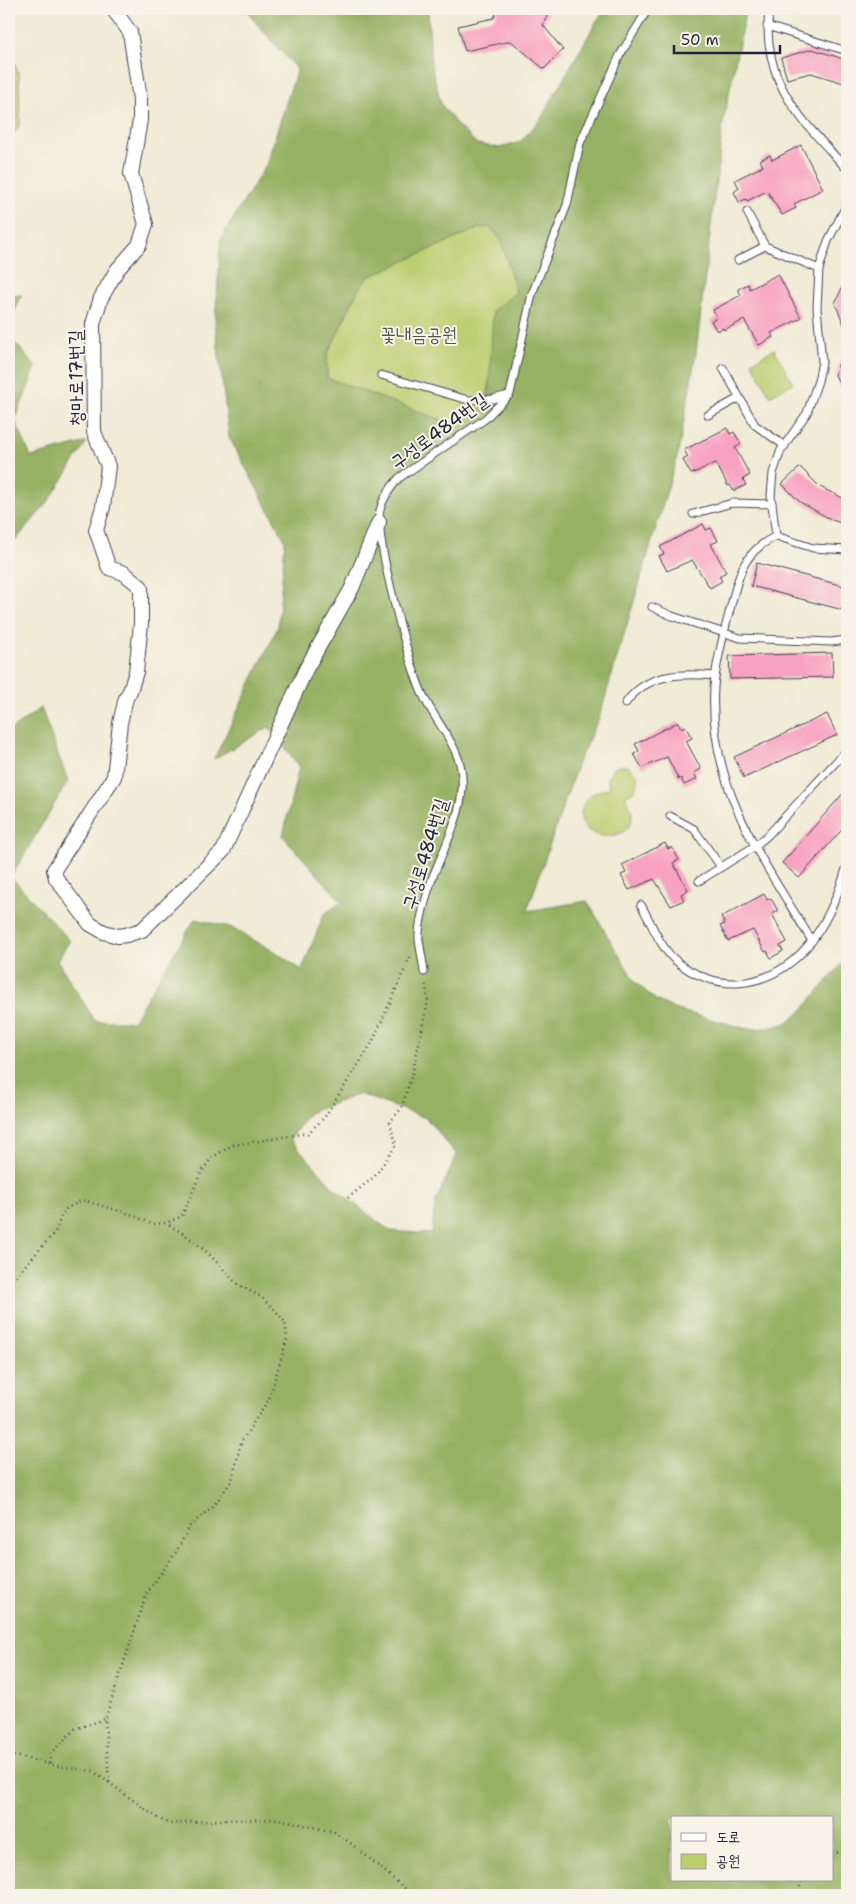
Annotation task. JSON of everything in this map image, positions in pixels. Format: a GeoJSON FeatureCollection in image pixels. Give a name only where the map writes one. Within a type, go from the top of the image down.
{"type":"FeatureCollection","features":[{"type":"Feature","properties":{"kind":"street","name":"청마로17번길"},"geometry":{"type":"LineString","coordinates":[[113,9],[130,32],[140,99],[140,120],[131,174],[146,224],[140,245],[117,270],[105,291],[93,324],[92,411],[94,432],[108,466],[103,507],[96,530],[109,568],[124,573],[141,586],[141,623],[136,672],[126,698],[120,723],[114,777],[54,870],[56,878],[90,924],[104,932],[118,936],[142,930],[223,851],[306,669],[352,588],[378,522]]}},
{"type":"Feature","properties":{"kind":"lane","name":"구성로484번길"},"geometry":{"type":"LineString","coordinates":[[424,972],[419,936],[432,880],[452,830],[461,776],[460,765],[452,742],[429,708],[418,686],[387,571],[378,522],[383,500],[399,478],[485,419],[510,394],[532,294],[567,205],[580,143],[620,55],[648,9]]}},
{"type":"Feature","properties":{"kind":"lane"},"geometry":{"type":"LineString","coordinates":[[768,9],[772,64],[779,84],[803,118],[847,169]]}},
{"type":"Feature","properties":{"kind":"lane"},"geometry":{"type":"LineString","coordinates":[[768,26],[847,51]]}},
{"type":"Feature","properties":{"kind":"lane"},"geometry":{"type":"LineString","coordinates":[[776,536],[772,504],[772,473],[778,457],[807,413],[821,369],[822,356],[817,308],[819,269],[828,241],[847,204]]}},
{"type":"Feature","properties":{"kind":"lane"},"geometry":{"type":"LineString","coordinates":[[747,212],[765,246],[819,269]]}},
{"type":"Feature","properties":{"kind":"lane"},"geometry":{"type":"LineString","coordinates":[[738,260],[765,246]]}},
{"type":"Feature","properties":{"kind":"lane"},"geometry":{"type":"LineString","coordinates":[[723,368],[755,424],[785,446]]}},
{"type":"Feature","properties":{"kind":"lane"},"geometry":{"type":"LineString","coordinates":[[380,375],[468,400],[494,399],[510,394]]}},
{"type":"Feature","properties":{"kind":"lane"},"geometry":{"type":"LineString","coordinates":[[708,415],[739,398]]}},
{"type":"Feature","properties":{"kind":"lane"},"geometry":{"type":"LineString","coordinates":[[693,514],[732,503],[772,504]]}},
{"type":"Feature","properties":{"kind":"lane"},"geometry":{"type":"LineString","coordinates":[[812,941],[755,846],[734,806],[719,759],[714,720],[715,676],[724,634],[744,562],[759,545],[776,536],[813,548],[847,550]]}},
{"type":"Feature","properties":{"kind":"lane"},"geometry":{"type":"LineString","coordinates":[[652,607],[672,616],[740,638],[831,642],[847,640]]}},
{"type":"Feature","properties":{"kind":"lane"},"geometry":{"type":"LineString","coordinates":[[625,704],[636,690],[652,680],[675,675],[715,676]]}},
{"type":"Feature","properties":{"kind":"lane"},"geometry":{"type":"LineString","coordinates":[[699,881],[755,846],[794,810],[847,750]]}},
{"type":"Feature","properties":{"kind":"lane"},"geometry":{"type":"LineString","coordinates":[[670,816],[694,829],[721,867]]}},
{"type":"Feature","properties":{"kind":"lane"},"geometry":{"type":"LineString","coordinates":[[641,905],[670,955],[694,972],[717,982],[748,982],[768,977],[795,960],[812,941],[834,905],[846,869]]}},
{"type":"Feature","properties":{"kind":"path"},"geometry":{"type":"LineString","coordinates":[[9,1284],[55,1232],[64,1210],[82,1200],[130,1214],[152,1224],[166,1223],[182,1216],[200,1175],[211,1158],[233,1145],[308,1133],[324,1118],[372,1043],[419,936]]}},
{"type":"Feature","properties":{"kind":"path"},"geometry":{"type":"LineString","coordinates":[[348,1198],[375,1176],[396,1145],[390,1122],[402,1109],[412,1075],[428,1001],[424,972]]}},
{"type":"Feature","properties":{"kind":"path"},"geometry":{"type":"LineString","coordinates":[[109,1782],[105,1719],[147,1593],[176,1552],[190,1526],[215,1504],[232,1480],[242,1442],[269,1399],[287,1339],[285,1322],[275,1310],[260,1296],[238,1284],[187,1236],[166,1223]]}},
{"type":"Feature","properties":{"kind":"path"},"geometry":{"type":"LineString","coordinates":[[50,1764],[50,1754],[75,1729],[105,1719]]}},
{"type":"Feature","properties":{"kind":"path"},"geometry":{"type":"LineString","coordinates":[[9,1754],[50,1764],[94,1771],[156,1817],[169,1824],[221,1820],[279,1819],[334,1832],[354,1845],[414,1895]]}},
{"type":"Feature","properties":{"kind":"path"},"geometry":{"type":"LineString","coordinates":[[834,1853],[847,1852]]}},
{"type":"Feature","properties":{"kind":"path"},"geometry":{"type":"LineString","coordinates":[[794,1895],[799,1890],[801,1882]]}},
{"type":"Feature","properties":{"kind":"green space"},"geometry":{"type":"Polygon","coordinates":[[[9,9],[11,51],[19,76],[20,123],[16,132],[9,131],[9,9]]]}},
{"type":"Feature","properties":{"kind":"green space"},"geometry":{"type":"Polygon","coordinates":[[[247,9],[428,9],[431,64],[441,104],[457,125],[477,144],[500,148],[520,142],[540,120],[598,19],[607,9],[746,9],[723,123],[696,353],[678,454],[599,718],[579,760],[527,911],[587,901],[635,982],[656,1000],[674,1009],[747,1029],[768,1028],[784,1024],[798,1015],[847,958],[847,1895],[9,1895],[9,731],[41,708],[68,781],[11,877],[70,941],[57,960],[95,1021],[133,1021],[195,919],[230,927],[277,953],[302,970],[324,914],[342,902],[283,836],[299,766],[269,727],[214,759],[278,627],[285,540],[229,437],[215,322],[221,239],[266,165],[297,69],[252,18],[247,9]],[[490,227],[479,228],[368,277],[357,292],[327,355],[327,378],[452,424],[483,408],[489,393],[493,311],[516,292],[501,240],[490,227]],[[359,1094],[309,1113],[290,1139],[334,1188],[390,1231],[432,1234],[435,1203],[457,1155],[426,1118],[359,1094]]]}},
{"type":"Feature","properties":{"kind":"green space","name":"꽃내음공원"},"geometry":{"type":"Polygon","coordinates":[[[490,227],[501,240],[516,292],[483,408],[452,424],[327,378],[327,355],[357,292],[368,277],[479,228],[490,227]]]}},
{"type":"Feature","properties":{"kind":"green space"},"geometry":{"type":"Polygon","coordinates":[[[22,295],[9,324],[9,296],[22,295]]]}},
{"type":"Feature","properties":{"kind":"green space"},"geometry":{"type":"Polygon","coordinates":[[[9,336],[36,367],[15,420],[31,457],[87,442],[48,502],[9,548],[9,336]]]}},
{"type":"Feature","properties":{"kind":"green space"},"geometry":{"type":"Polygon","coordinates":[[[774,349],[793,383],[770,396],[752,362],[774,349]]]}},
{"type":"Feature","properties":{"kind":"green space"},"geometry":{"type":"Polygon","coordinates":[[[618,766],[628,766],[638,776],[635,790],[625,796],[632,813],[630,825],[621,833],[609,836],[597,835],[587,829],[581,819],[584,804],[595,793],[610,789],[609,776],[612,770],[618,766]]]}},
{"type":"Feature","properties":{"kind":"building"},"geometry":{"type":"Polygon","coordinates":[[[498,9],[550,9],[543,25],[563,50],[544,69],[511,41],[465,51],[458,26],[494,18],[498,9]]]}},
{"type":"Feature","properties":{"kind":"building"},"geometry":{"type":"Polygon","coordinates":[[[812,49],[847,60],[847,84],[811,73],[787,79],[781,58],[812,49]]]}},
{"type":"Feature","properties":{"kind":"building"},"geometry":{"type":"Polygon","coordinates":[[[801,145],[823,189],[794,204],[796,208],[782,215],[767,191],[747,201],[746,199],[739,202],[734,192],[739,188],[735,180],[763,166],[760,160],[770,155],[772,160],[801,145]]]}},
{"type":"Feature","properties":{"kind":"building"},"geometry":{"type":"Polygon","coordinates":[[[778,274],[801,318],[771,333],[773,337],[759,345],[744,320],[724,330],[723,328],[717,331],[711,321],[717,318],[713,310],[741,295],[738,289],[748,284],[750,289],[778,274]]]}},
{"type":"Feature","properties":{"kind":"building"},"geometry":{"type":"Polygon","coordinates":[[[847,277],[847,332],[835,303],[847,277]]]}},
{"type":"Feature","properties":{"kind":"building"},"geometry":{"type":"Polygon","coordinates":[[[847,349],[847,398],[835,375],[837,367],[847,349]]]}},
{"type":"Feature","properties":{"kind":"building"},"geometry":{"type":"Polygon","coordinates":[[[727,428],[730,434],[734,432],[741,444],[735,448],[750,475],[743,479],[746,485],[734,491],[730,485],[728,486],[716,463],[691,474],[683,460],[688,457],[684,450],[727,428]]]}},
{"type":"Feature","properties":{"kind":"building"},"geometry":{"type":"Polygon","coordinates":[[[800,467],[820,487],[847,500],[847,525],[832,520],[800,502],[782,484],[800,467]]]}},
{"type":"Feature","properties":{"kind":"building"},"geometry":{"type":"Polygon","coordinates":[[[703,524],[706,530],[711,528],[718,541],[711,544],[726,572],[719,576],[722,581],[710,588],[692,560],[667,571],[659,556],[664,554],[660,547],[703,524]]]}},
{"type":"Feature","properties":{"kind":"building"},"geometry":{"type":"Polygon","coordinates":[[[757,563],[847,587],[847,611],[751,586],[757,563]]]}},
{"type":"Feature","properties":{"kind":"building"},"geometry":{"type":"Polygon","coordinates":[[[832,653],[833,677],[730,679],[729,656],[832,653]]]}},
{"type":"Feature","properties":{"kind":"building"},"geometry":{"type":"Polygon","coordinates":[[[827,714],[837,735],[744,778],[734,757],[827,714]]]}},
{"type":"Feature","properties":{"kind":"building"},"geometry":{"type":"Polygon","coordinates":[[[678,722],[681,728],[685,726],[692,738],[686,741],[701,769],[694,773],[697,779],[684,785],[681,778],[679,780],[667,757],[642,768],[634,754],[639,751],[635,744],[678,722]]]}},
{"type":"Feature","properties":{"kind":"building"},"geometry":{"type":"Polygon","coordinates":[[[847,789],[847,824],[799,878],[782,863],[847,789]]]}},
{"type":"Feature","properties":{"kind":"building"},"geometry":{"type":"Polygon","coordinates":[[[665,843],[668,849],[672,847],[679,860],[673,863],[688,890],[681,894],[684,900],[671,906],[654,879],[629,890],[621,875],[626,873],[622,865],[665,843]]]}},
{"type":"Feature","properties":{"kind":"building"},"geometry":{"type":"Polygon","coordinates":[[[764,894],[767,900],[771,898],[778,911],[772,914],[787,942],[780,946],[783,951],[771,958],[767,951],[765,952],[753,930],[728,941],[720,926],[725,924],[721,917],[764,894]]]}}]}
